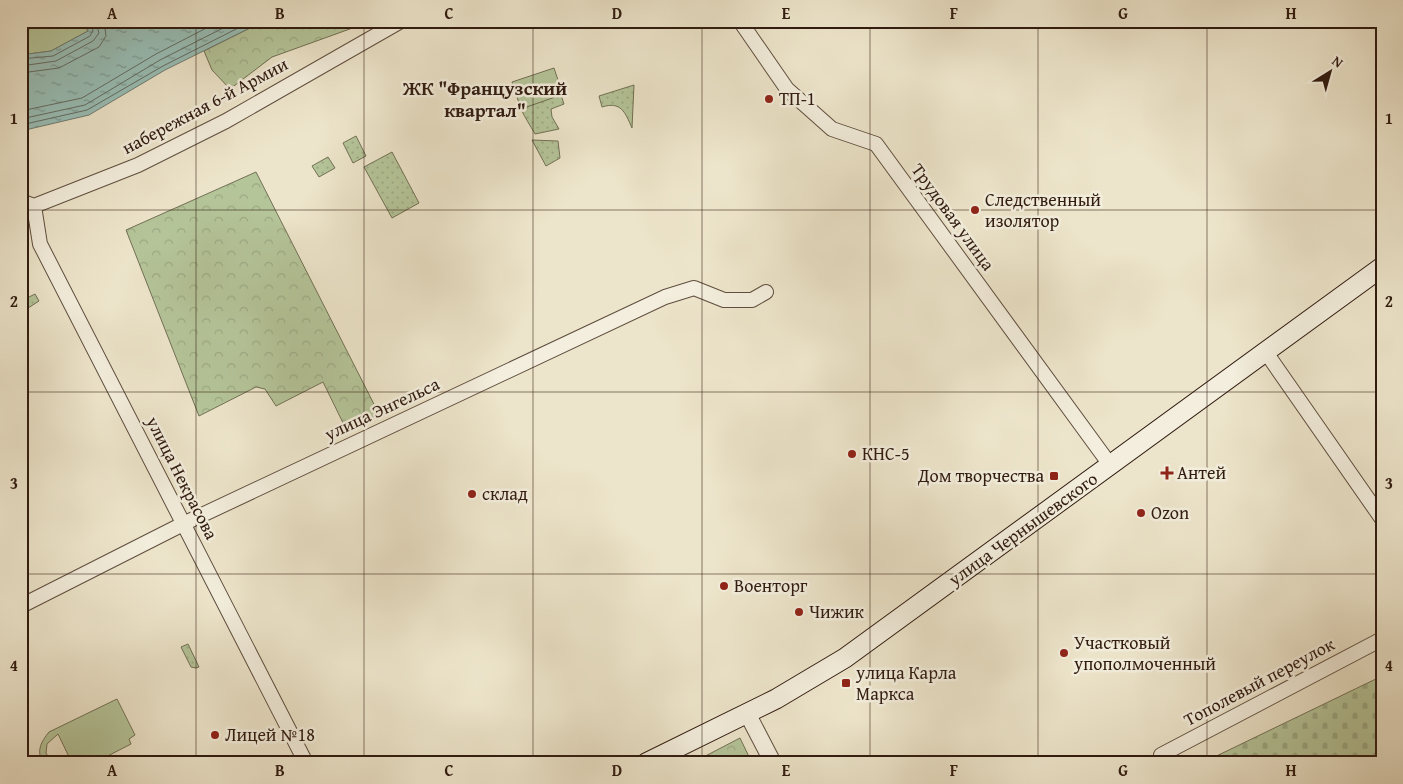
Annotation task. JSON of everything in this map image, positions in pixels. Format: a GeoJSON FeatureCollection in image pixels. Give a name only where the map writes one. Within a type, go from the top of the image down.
{"type":"FeatureCollection","features":[{"type":"Feature","properties":{"kind":"main road","name":"улица Чернышевского"},"geometry":{"type":"LineString","coordinates":[[646,763],[776,699],[845,658],[1382,267]]}},
{"type":"Feature","properties":{"kind":"street","name":"набережная 6-й Армии"},"geometry":{"type":"LineString","coordinates":[[28,204],[138,165],[217,125],[401,21]]}},
{"type":"Feature","properties":{"kind":"street","name":"Трудовая улица"},"geometry":{"type":"LineString","coordinates":[[740,21],[792,94],[832,129],[876,144],[1111,466]]}},
{"type":"Feature","properties":{"kind":"street","name":"улица Некрасова"},"geometry":{"type":"LineString","coordinates":[[28,204],[40,244],[185,523],[210,578],[306,763]]}},
{"type":"Feature","properties":{"kind":"street","name":"улица Энгельса"},"geometry":{"type":"LineString","coordinates":[[21,606],[185,523],[664,297],[694,288],[724,300],[752,300],[766,292]]}},
{"type":"Feature","properties":{"kind":"street"},"geometry":{"type":"LineString","coordinates":[[1265,351],[1382,518]]}},
{"type":"Feature","properties":{"kind":"street","name":"Тополевый переулок"},"geometry":{"type":"LineString","coordinates":[[1164,763],[1161,755],[1382,640]]}},
{"type":"Feature","properties":{"kind":"street"},"geometry":{"type":"LineString","coordinates":[[747,713],[773,763]]}},
{"type":"Feature","properties":{"kind":"green space"},"geometry":{"type":"Polygon","coordinates":[[[59,21],[82,21],[88,31],[51,51],[21,55],[21,31],[59,21]]]}},
{"type":"Feature","properties":{"kind":"green space"},"geometry":{"type":"Polygon","coordinates":[[[264,21],[372,21],[272,57],[230,89],[212,70],[204,51],[264,21]]]}},
{"type":"Feature","properties":{"kind":"green space"},"geometry":{"type":"Polygon","coordinates":[[[554,68],[563,95],[521,109],[512,82],[554,68]]]}},
{"type":"Feature","properties":{"kind":"green space"},"geometry":{"type":"Polygon","coordinates":[[[634,85],[632,128],[622,109],[614,105],[602,107],[599,96],[634,85]]]}},
{"type":"Feature","properties":{"kind":"green space"},"geometry":{"type":"Polygon","coordinates":[[[561,95],[564,104],[551,109],[552,117],[559,129],[535,134],[521,109],[561,95]]]}},
{"type":"Feature","properties":{"kind":"green space"},"geometry":{"type":"Polygon","coordinates":[[[356,136],[366,156],[353,163],[343,143],[356,136]]]}},
{"type":"Feature","properties":{"kind":"green space"},"geometry":{"type":"Polygon","coordinates":[[[532,140],[558,141],[560,158],[546,166],[532,140]]]}},
{"type":"Feature","properties":{"kind":"green space"},"geometry":{"type":"Polygon","coordinates":[[[392,152],[419,203],[392,218],[364,167],[392,152]]]}},
{"type":"Feature","properties":{"kind":"green space"},"geometry":{"type":"Polygon","coordinates":[[[328,157],[335,168],[319,177],[312,166],[328,157]]]}},
{"type":"Feature","properties":{"kind":"green space"},"geometry":{"type":"Polygon","coordinates":[[[256,172],[379,414],[347,431],[323,382],[276,406],[265,389],[256,387],[199,416],[126,230],[256,172]]]}},
{"type":"Feature","properties":{"kind":"green space"},"geometry":{"type":"Polygon","coordinates":[[[35,294],[39,301],[25,310],[26,317],[21,322],[21,301],[35,294]]]}},
{"type":"Feature","properties":{"kind":"green space"},"geometry":{"type":"Polygon","coordinates":[[[188,644],[199,667],[191,667],[181,647],[188,644]]]}},
{"type":"Feature","properties":{"kind":"green space"},"geometry":{"type":"Polygon","coordinates":[[[1382,676],[1382,763],[1202,763],[1382,676]]]}},
{"type":"Feature","properties":{"kind":"green space"},"geometry":{"type":"Polygon","coordinates":[[[117,699],[135,735],[129,739],[131,744],[94,763],[72,763],[58,734],[47,744],[46,753],[52,763],[43,763],[40,747],[49,732],[117,699]]]}},
{"type":"Feature","properties":{"kind":"green space"},"geometry":{"type":"Polygon","coordinates":[[[740,738],[752,763],[692,763],[740,738]]]}},
{"type":"Feature","properties":{"kind":"water"},"geometry":{"type":"Polygon","coordinates":[[[21,21],[59,21],[21,31],[21,21]]]}},
{"type":"Feature","properties":{"kind":"water"},"geometry":{"type":"Polygon","coordinates":[[[82,21],[264,21],[165,70],[89,115],[21,131],[21,55],[51,51],[88,31],[82,21]]]}},
{"type":"Feature","properties":{"kind":"place","name":"ТП-1"},"geometry":{"type":"Point","coordinates":[769,99]}},
{"type":"Feature","properties":{"kind":"place","name":"Следственный изолятор"},"geometry":{"type":"Point","coordinates":[975,210]}},
{"type":"Feature","properties":{"kind":"place","name":"КНС-5"},"geometry":{"type":"Point","coordinates":[852,454]}},
{"type":"Feature","properties":{"kind":"place","name":"Антей"},"geometry":{"type":"Point","coordinates":[1167,473]}},
{"type":"Feature","properties":{"kind":"place","name":"Дом творчества"},"geometry":{"type":"Point","coordinates":[1054,476]}},
{"type":"Feature","properties":{"kind":"place","name":"склад"},"geometry":{"type":"Point","coordinates":[472,494]}},
{"type":"Feature","properties":{"kind":"place","name":"Ozon"},"geometry":{"type":"Point","coordinates":[1141,513]}},
{"type":"Feature","properties":{"kind":"place","name":"Военторг"},"geometry":{"type":"Point","coordinates":[724,586]}},
{"type":"Feature","properties":{"kind":"place","name":"Чижик"},"geometry":{"type":"Point","coordinates":[799,612]}},
{"type":"Feature","properties":{"kind":"place","name":"Участковый упополмоченный"},"geometry":{"type":"Point","coordinates":[1064,653]}},
{"type":"Feature","properties":{"kind":"place","name":"улица Карла Маркса"},"geometry":{"type":"Point","coordinates":[846,683]}},
{"type":"Feature","properties":{"kind":"place","name":"Лицей №18"},"geometry":{"type":"Point","coordinates":[215,735]}},
{"type":"Feature","properties":{"kind":"district","name":"ЖК \"Французский квартал\""},"geometry":{"type":"Point","coordinates":[485,99]}}]}
